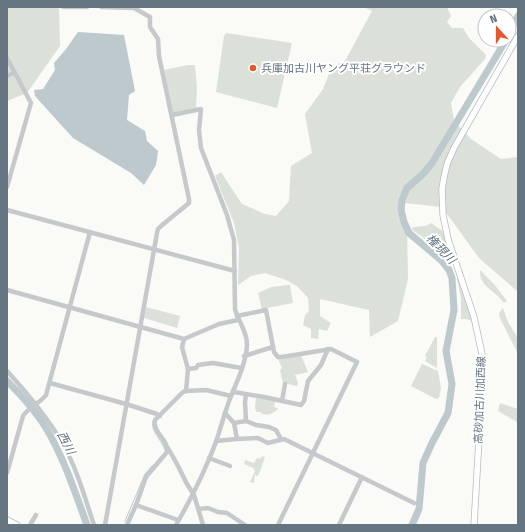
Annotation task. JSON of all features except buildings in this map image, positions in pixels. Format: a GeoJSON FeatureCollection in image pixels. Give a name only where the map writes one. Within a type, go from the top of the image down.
{"type":"FeatureCollection","features":[{"type":"Feature","properties":{"kind":"main road","name":"高砂加古川加西線"},"geometry":{"type":"LineString","coordinates":[[474,525],[482,388],[482,354],[474,317],[446,234],[443,215],[442,189],[447,164],[454,148],[518,36]]}},
{"type":"Feature","properties":{"kind":"main road"},"geometry":{"type":"LineString","coordinates":[[7,520],[17,525]]}},
{"type":"Feature","properties":{"kind":"street"},"geometry":{"type":"LineString","coordinates":[[63,7],[87,7]]}},
{"type":"Feature","properties":{"kind":"street"},"geometry":{"type":"LineString","coordinates":[[100,7],[134,8],[150,17],[150,27],[158,39],[159,56],[189,199],[189,203],[158,229],[105,525]]}},
{"type":"Feature","properties":{"kind":"street"},"geometry":{"type":"LineString","coordinates":[[7,58],[31,103],[7,188]]}},
{"type":"Feature","properties":{"kind":"street"},"geometry":{"type":"LineString","coordinates":[[7,76],[14,73]]}},
{"type":"Feature","properties":{"kind":"street"},"geometry":{"type":"LineString","coordinates":[[172,115],[201,109],[199,130],[201,148],[227,215],[234,240],[235,298],[238,318],[243,326],[247,344],[241,368],[216,441],[176,525]]}},
{"type":"Feature","properties":{"kind":"street"},"geometry":{"type":"LineString","coordinates":[[7,210],[235,271]]}},
{"type":"Feature","properties":{"kind":"street"},"geometry":{"type":"LineString","coordinates":[[7,473],[22,419],[27,411],[42,400],[50,383],[90,232]]}},
{"type":"Feature","properties":{"kind":"street"},"geometry":{"type":"LineString","coordinates":[[7,290],[184,339],[219,324],[266,310],[273,348],[278,357],[328,349],[336,351],[357,362],[278,525]]}},
{"type":"Feature","properties":{"kind":"street"},"geometry":{"type":"LineString","coordinates":[[184,339],[182,347],[188,369],[186,391]]}},
{"type":"Feature","properties":{"kind":"street"},"geometry":{"type":"LineString","coordinates":[[244,356],[273,348]]}},
{"type":"Feature","properties":{"kind":"street"},"geometry":{"type":"LineString","coordinates":[[203,525],[193,492],[156,428],[154,424],[155,420],[186,391],[206,390],[246,395],[302,405],[308,381],[321,365],[328,349]]}},
{"type":"Feature","properties":{"kind":"street"},"geometry":{"type":"LineString","coordinates":[[188,369],[196,368],[198,365],[212,363],[241,368]]}},
{"type":"Feature","properties":{"kind":"street"},"geometry":{"type":"LineString","coordinates":[[7,371],[36,404],[64,446],[76,472],[94,525]]}},
{"type":"Feature","properties":{"kind":"street"},"geometry":{"type":"LineString","coordinates":[[50,383],[126,404],[160,416]]}},
{"type":"Feature","properties":{"kind":"street"},"geometry":{"type":"LineString","coordinates":[[282,401],[285,384]]}},
{"type":"Feature","properties":{"kind":"street"},"geometry":{"type":"LineString","coordinates":[[246,395],[246,421]]}},
{"type":"Feature","properties":{"kind":"street"},"geometry":{"type":"LineString","coordinates":[[225,413],[234,424],[238,439]]}},
{"type":"Feature","properties":{"kind":"street"},"geometry":{"type":"LineString","coordinates":[[234,424],[246,421],[274,428],[282,439],[414,503]]}},
{"type":"Feature","properties":{"kind":"street"},"geometry":{"type":"LineString","coordinates":[[216,441],[258,438],[268,443],[273,443],[282,439]]}},
{"type":"Feature","properties":{"kind":"street"},"geometry":{"type":"LineString","coordinates":[[127,525],[146,477],[162,459],[168,448]]}},
{"type":"Feature","properties":{"kind":"street"},"geometry":{"type":"LineString","coordinates":[[209,458],[230,466]]}},
{"type":"Feature","properties":{"kind":"street"},"geometry":{"type":"LineString","coordinates":[[339,525],[362,477]]}},
{"type":"Feature","properties":{"kind":"street"},"geometry":{"type":"LineString","coordinates":[[136,504],[178,520]]}},
{"type":"Feature","properties":{"kind":"street"},"geometry":{"type":"LineString","coordinates":[[199,509],[208,508],[218,512],[227,513],[245,525]]}},
{"type":"Feature","properties":{"kind":"street"},"geometry":{"type":"LineString","coordinates":[[30,525],[36,515]]}},
{"type":"Feature","properties":{"kind":"shaded area"},"geometry":{"type":"Polygon","coordinates":[[[7,7],[59,7],[60,46],[27,93],[7,101],[7,7]]]}},
{"type":"Feature","properties":{"kind":"shaded area"},"geometry":{"type":"Polygon","coordinates":[[[364,7],[447,7],[451,16],[447,22],[452,28],[463,28],[477,48],[479,48],[486,55],[485,59],[460,87],[451,103],[454,121],[471,139],[501,159],[518,157],[518,292],[479,258],[442,207],[404,203],[407,228],[408,279],[398,321],[370,337],[369,310],[320,299],[320,316],[331,323],[327,331],[319,329],[318,339],[311,338],[311,329],[303,325],[305,315],[309,311],[308,298],[297,286],[286,280],[265,273],[251,276],[238,285],[239,248],[234,223],[215,176],[221,172],[242,204],[265,214],[276,216],[289,201],[291,166],[312,153],[305,114],[323,89],[332,66],[345,61],[372,11],[364,7]]]}},
{"type":"Feature","properties":{"kind":"shaded area"},"geometry":{"type":"Polygon","coordinates":[[[78,32],[124,35],[135,91],[129,95],[127,120],[145,131],[147,141],[158,151],[156,165],[144,185],[131,173],[73,138],[35,96],[34,90],[43,89],[55,70],[54,63],[78,32]]]}},
{"type":"Feature","properties":{"kind":"shaded area","name":"兵庫加古川ヤング平荘グラウンド"},"geometry":{"type":"Polygon","coordinates":[[[226,33],[292,43],[277,108],[216,92],[224,36],[226,33]]]}},
{"type":"Feature","properties":{"kind":"shaded area"},"geometry":{"type":"Polygon","coordinates":[[[195,65],[197,88],[196,108],[173,113],[164,70],[195,65]]]}},
{"type":"Feature","properties":{"kind":"shaded area"},"geometry":{"type":"Polygon","coordinates":[[[431,223],[444,232],[454,265],[447,255],[411,228],[431,223]]]}},
{"type":"Feature","properties":{"kind":"shaded area"},"geometry":{"type":"Polygon","coordinates":[[[480,270],[494,284],[507,301],[504,303],[485,284],[480,276],[480,270]]]}},
{"type":"Feature","properties":{"kind":"shaded area"},"geometry":{"type":"Polygon","coordinates":[[[458,277],[473,321],[461,319],[461,299],[458,277]]]}},
{"type":"Feature","properties":{"kind":"shaded area"},"geometry":{"type":"Polygon","coordinates":[[[290,285],[293,303],[262,309],[258,293],[271,287],[290,285]]]}},
{"type":"Feature","properties":{"kind":"shaded area"},"geometry":{"type":"Polygon","coordinates":[[[146,307],[180,316],[177,328],[144,318],[146,307]]]}},
{"type":"Feature","properties":{"kind":"shaded area"},"geometry":{"type":"Polygon","coordinates":[[[503,308],[508,322],[518,338],[518,354],[500,318],[499,313],[503,308]]]}},
{"type":"Feature","properties":{"kind":"shaded area"},"geometry":{"type":"Polygon","coordinates":[[[435,337],[437,337],[437,368],[425,361],[427,357],[425,356],[435,337]]]}},
{"type":"Feature","properties":{"kind":"shaded area"},"geometry":{"type":"Polygon","coordinates":[[[301,355],[308,372],[295,375],[298,383],[297,386],[283,383],[280,370],[282,368],[278,359],[301,355]]]}},
{"type":"Feature","properties":{"kind":"shaded area"},"geometry":{"type":"Polygon","coordinates":[[[422,364],[438,371],[441,388],[439,398],[436,399],[411,386],[422,364]]]}},
{"type":"Feature","properties":{"kind":"shaded area"},"geometry":{"type":"Polygon","coordinates":[[[256,397],[275,401],[274,407],[278,408],[277,410],[266,415],[256,412],[256,397]]]}},
{"type":"Feature","properties":{"kind":"shaded area"},"geometry":{"type":"Polygon","coordinates":[[[500,403],[518,409],[517,422],[498,411],[500,403]]]}},
{"type":"Feature","properties":{"kind":"shaded area"},"geometry":{"type":"Polygon","coordinates":[[[262,456],[265,457],[259,474],[257,476],[255,475],[254,483],[250,482],[255,471],[253,468],[244,464],[245,460],[254,463],[257,458],[260,459],[262,456]]]}},
{"type":"Feature","properties":{"kind":"waterway","name":"権現川"},"geometry":{"type":"LineString","coordinates":[[412,525],[419,509],[423,463],[448,413],[452,384],[446,351],[454,310],[452,278],[449,270],[442,261],[409,233],[401,210],[402,200],[407,188],[423,174],[432,163],[501,48]]}},
{"type":"Feature","properties":{"kind":"waterway","name":"西川"},"geometry":{"type":"LineString","coordinates":[[7,381],[33,409],[52,439],[69,475],[87,525]]}},
{"type":"Feature","properties":{"kind":"waterway"},"geometry":{"type":"LineString","coordinates":[[153,421],[153,428],[165,450]]}},
{"type":"Feature","properties":{"kind":"waterway"},"geometry":{"type":"LineString","coordinates":[[125,521],[145,474],[153,465]]}},
{"type":"Feature","properties":{"kind":"place","name":"兵庫加古川ヤング平荘グラウンド"},"geometry":{"type":"Point","coordinates":[253,68]}}]}
